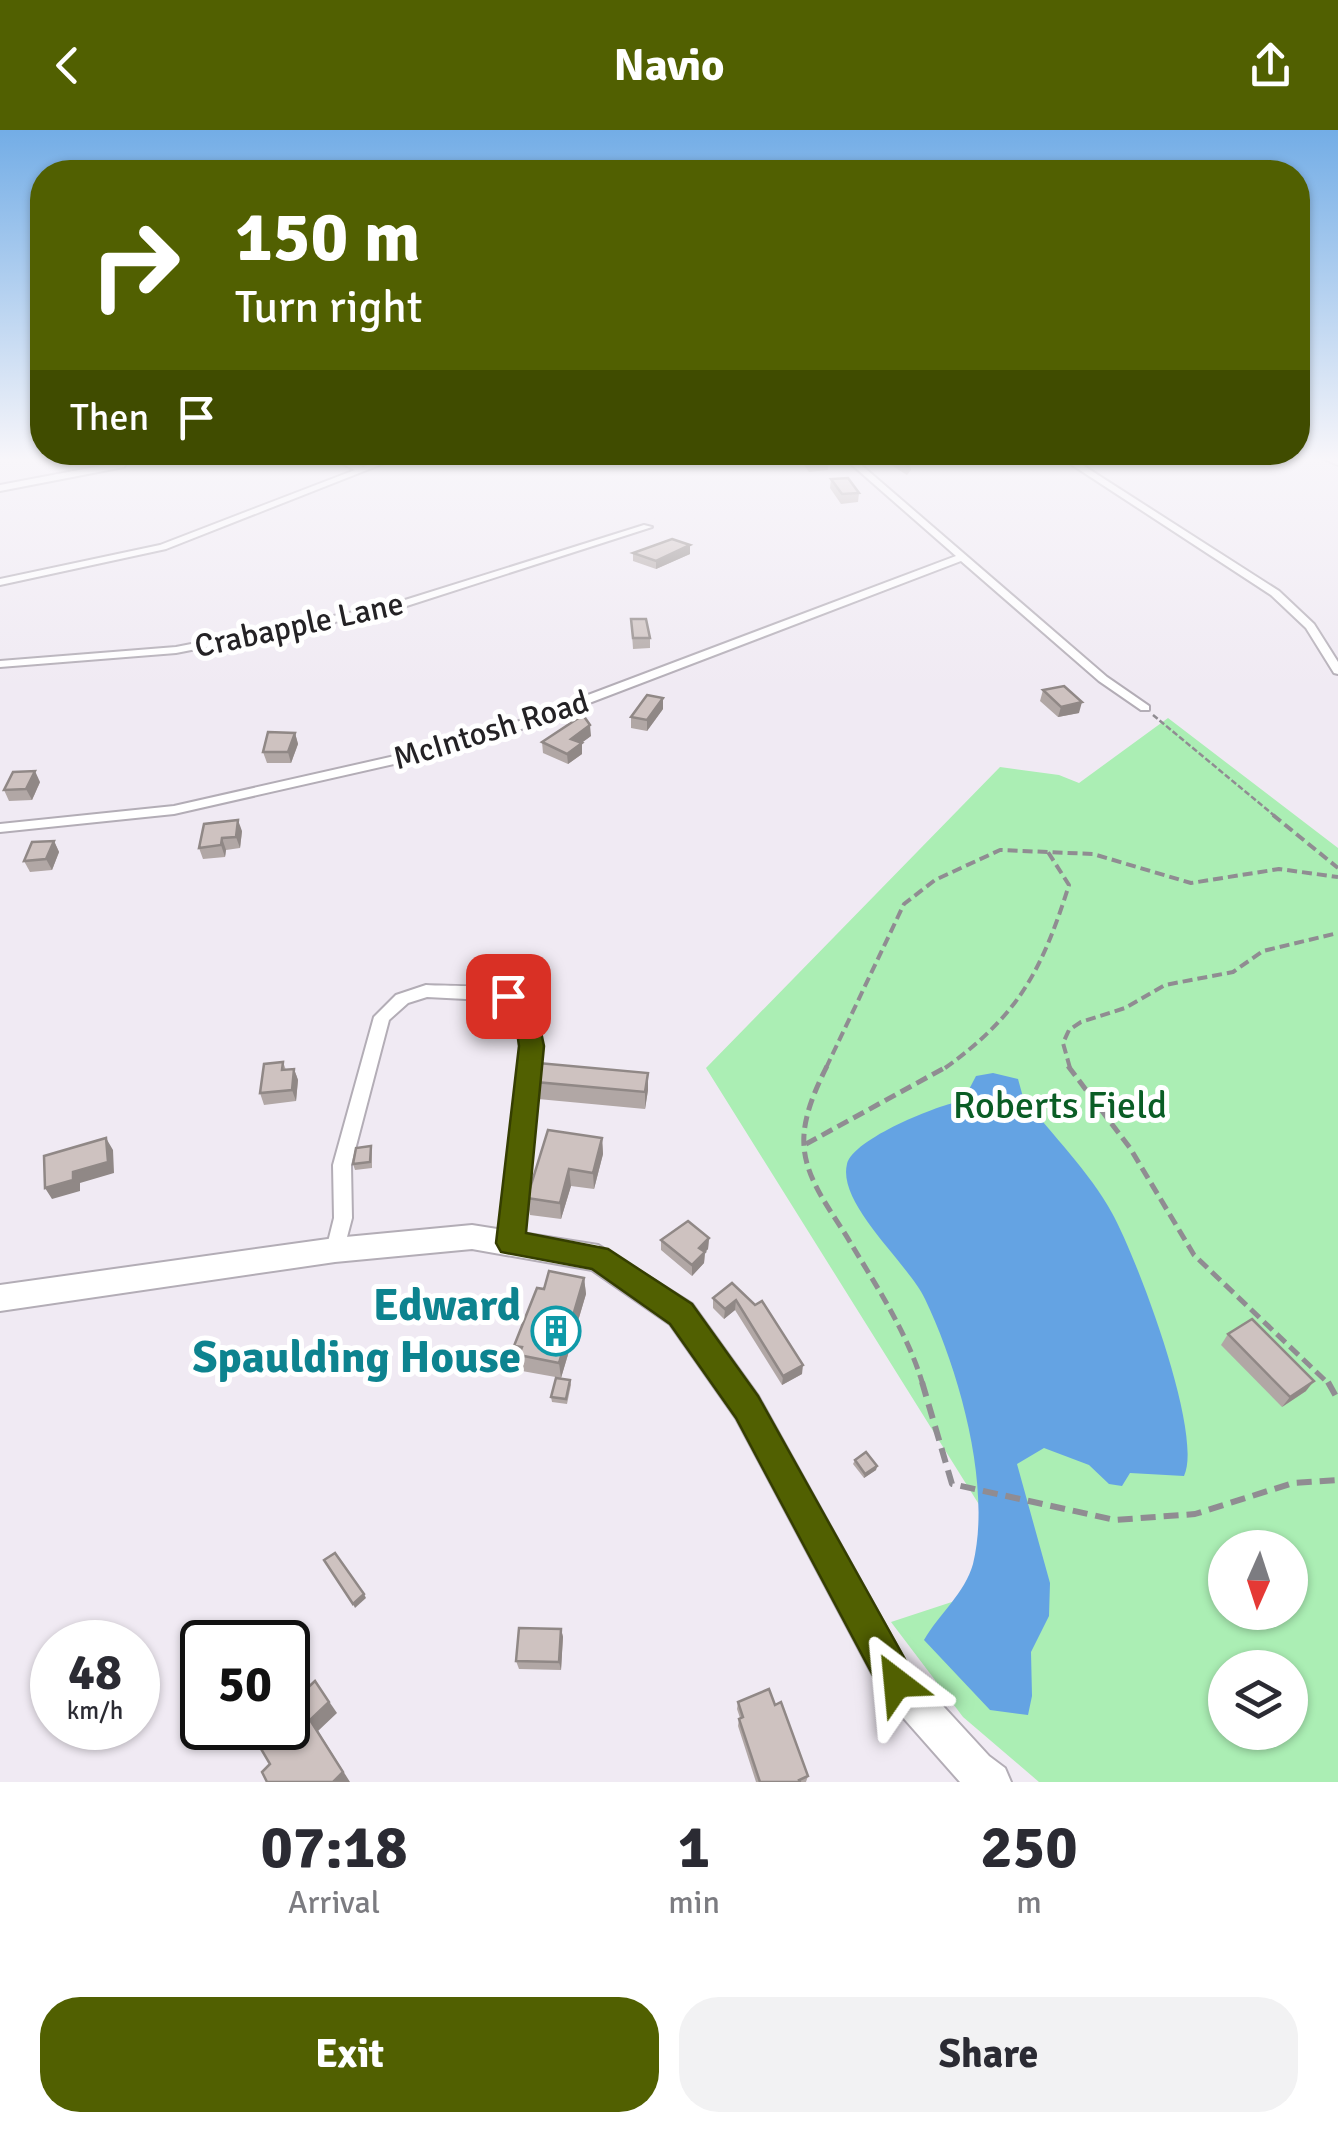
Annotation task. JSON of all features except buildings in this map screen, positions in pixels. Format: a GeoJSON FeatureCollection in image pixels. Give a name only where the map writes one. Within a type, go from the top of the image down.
{"type":"FeatureCollection","features":[{"type":"Feature","properties":{"kind":"main road"},"geometry":{"type":"LineString","coordinates":[[0,1298],[336,1250],[472,1236],[598,1258],[681,1314],[747,1407],[897,1683],[975,1770],[991,1782]]}},
{"type":"Feature","properties":{"kind":"street"},"geometry":{"type":"LineString","coordinates":[[0,582],[164,547],[197,534]]}},
{"type":"Feature","properties":{"kind":"street","name":"Crabapple Lane"},"geometry":{"type":"LineString","coordinates":[[0,664],[176,650],[391,608],[625,534]]}},
{"type":"Feature","properties":{"kind":"street"},"geometry":{"type":"LineString","coordinates":[[936,534],[1103,680],[1145,708]]}},
{"type":"Feature","properties":{"kind":"street"},"geometry":{"type":"LineString","coordinates":[[1184,534],[1274,592],[1310,626],[1338,671]]}},
{"type":"Feature","properties":{"kind":"street","name":"McIntosh Road"},"geometry":{"type":"LineString","coordinates":[[0,828],[174,810],[478,741],[962,557]]}},
{"type":"Feature","properties":{"kind":"street"},"geometry":{"type":"LineString","coordinates":[[336,1250],[343,1218],[342,1164],[382,1017],[402,999],[426,991],[508,996],[526,1006],[532,1046],[511,1243]]}},
{"type":"Feature","properties":{"kind":"path"},"geometry":{"type":"LineString","coordinates":[[1145,708],[1338,868]]}},
{"type":"Feature","properties":{"kind":"path"},"geometry":{"type":"LineString","coordinates":[[1338,877],[1280,869],[1191,883],[1093,854],[1000,850],[935,880],[904,904],[812,1097],[804,1146],[814,1183],[872,1278],[916,1361],[952,1484],[1115,1520],[1195,1514],[1293,1482],[1338,1480]]}},
{"type":"Feature","properties":{"kind":"path"},"geometry":{"type":"LineString","coordinates":[[804,1146],[969,1056],[1024,994],[1044,960],[1069,885],[1048,852]]}},
{"type":"Feature","properties":{"kind":"path"},"geometry":{"type":"LineString","coordinates":[[1338,934],[1263,951],[1232,972],[1165,985],[1125,1008],[1081,1022],[1069,1030],[1063,1043],[1068,1066],[1130,1148],[1194,1255],[1326,1378],[1338,1400]]}},
{"type":"Feature","properties":{"kind":"green space","name":"Roberts Field"},"geometry":{"type":"Polygon","coordinates":[[[1168,718],[1338,848],[1338,1782],[1039,1782],[963,1717],[891,1622],[1025,1578],[706,1068],[1000,767],[1059,775],[1079,783],[1168,718]]]}},
{"type":"Feature","properties":{"kind":"water"},"geometry":{"type":"Polygon","coordinates":[[[993,1073],[1018,1079],[1023,1097],[1082,1168],[1112,1213],[1164,1345],[1185,1423],[1188,1454],[1184,1476],[1130,1473],[1122,1486],[1109,1484],[1089,1465],[1044,1448],[1017,1464],[1050,1583],[1049,1616],[1031,1652],[1032,1696],[1028,1715],[990,1710],[924,1640],[964,1584],[973,1564],[978,1500],[969,1429],[950,1359],[925,1299],[863,1215],[847,1180],[847,1164],[864,1144],[917,1116],[963,1101],[976,1076],[993,1073]]]}},
{"type":"Feature","properties":{"kind":"place","name":"Edward Spaulding House"},"geometry":{"type":"Point","coordinates":[556,1331]}},
{"type":"Feature","properties":{"kind":"route"},"geometry":{"type":"LineString","coordinates":[[508,996],[526,1006],[532,1046],[511,1243],[598,1258],[681,1314],[747,1407],[897,1683]]}}]}
